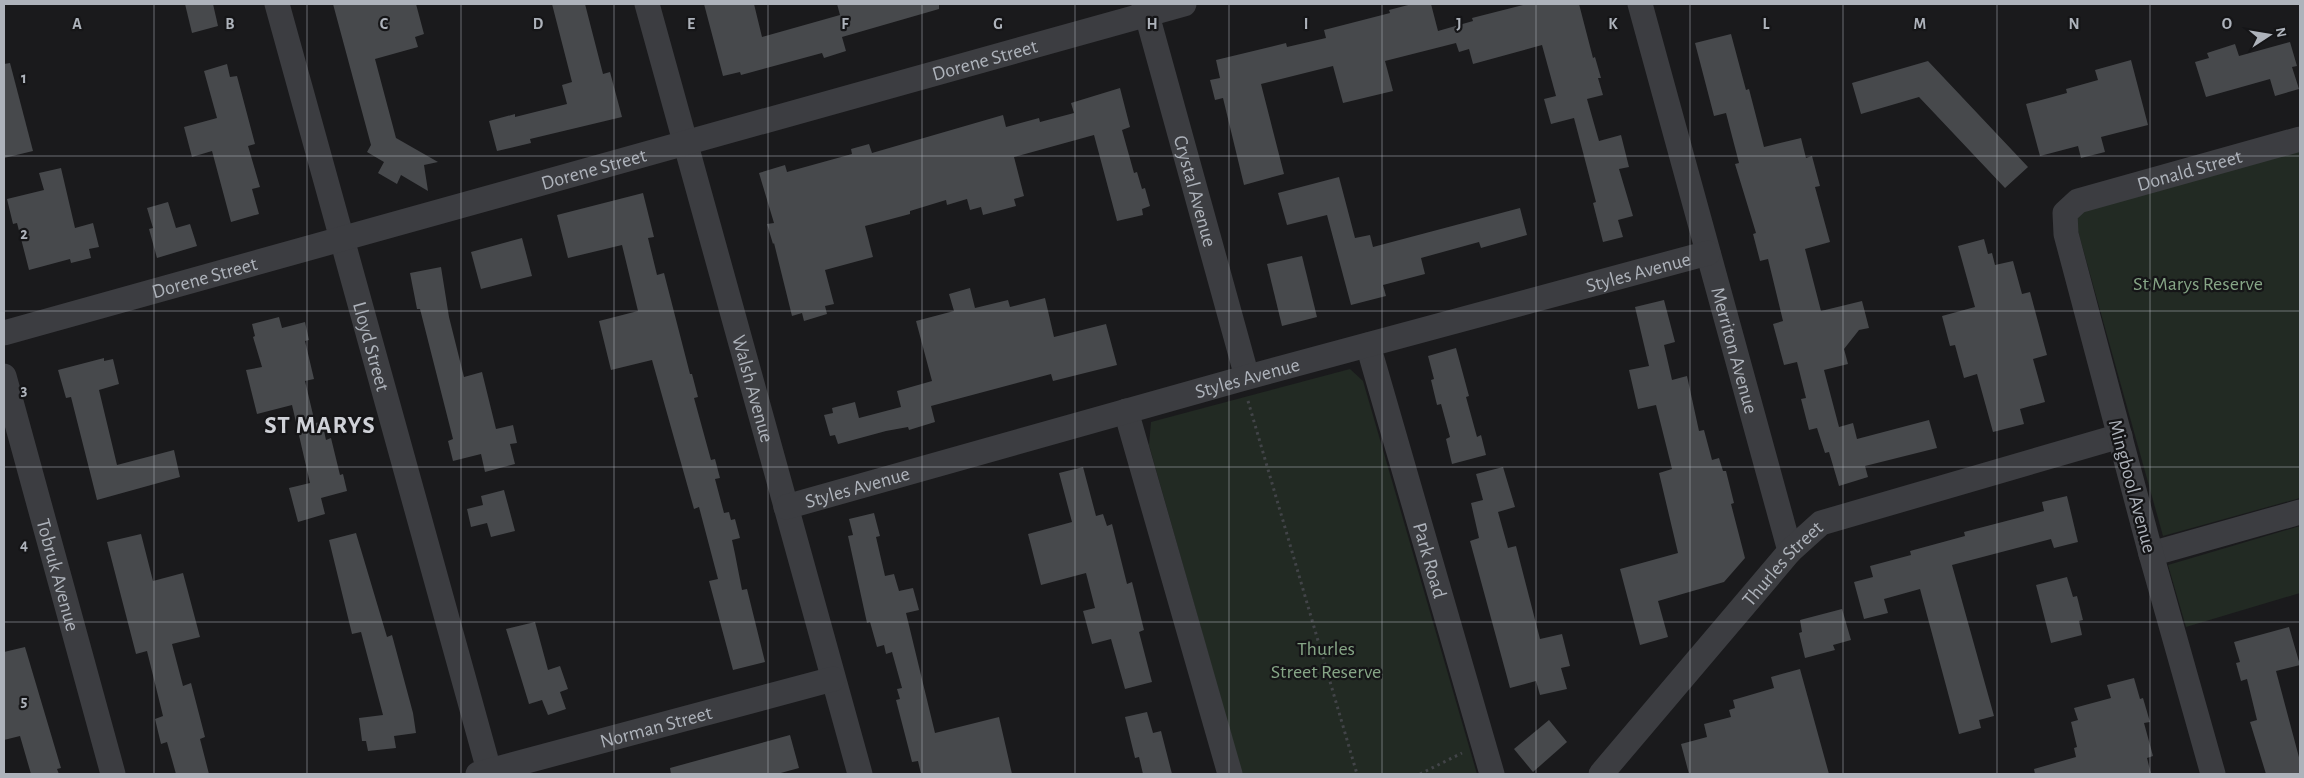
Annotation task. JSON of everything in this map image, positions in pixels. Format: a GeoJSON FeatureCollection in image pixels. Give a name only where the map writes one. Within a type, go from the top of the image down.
{"type":"FeatureCollection","features":[{"type":"Feature","properties":{"kind":"street","name":"Lloyd Street"},"geometry":{"type":"LineString","coordinates":[[277,4],[343,238],[486,773]]}},
{"type":"Feature","properties":{"kind":"street","name":"Walsh Avenue"},"geometry":{"type":"LineString","coordinates":[[647,4],[860,774]]}},
{"type":"Feature","properties":{"kind":"street","name":"Dorene Street"},"geometry":{"type":"LineString","coordinates":[[4,333],[685,143],[1145,9],[1184,4]]}},
{"type":"Feature","properties":{"kind":"street","name":"Merriton Avenue"},"geometry":{"type":"LineString","coordinates":[[1640,4],[1790,551]]}},
{"type":"Feature","properties":{"kind":"street","name":"Crystal Avenue"},"geometry":{"type":"LineString","coordinates":[[1145,9],[1244,378]]}},
{"type":"Feature","properties":{"kind":"street","name":"Donald Street"},"geometry":{"type":"LineString","coordinates":[[2078,201],[2300,139]]}},
{"type":"Feature","properties":{"kind":"street","name":"Mingbool Avenue"},"geometry":{"type":"LineString","coordinates":[[2078,201],[2065,213],[2066,234],[2151,554],[2213,774]]}},
{"type":"Feature","properties":{"kind":"street","name":"Styles Avenue"},"geometry":{"type":"LineString","coordinates":[[786,506],[1244,378],[1708,253]]}},
{"type":"Feature","properties":{"kind":"street","name":"Park Road"},"geometry":{"type":"LineString","coordinates":[[1368,345],[1492,774]]}},
{"type":"Feature","properties":{"kind":"street","name":"Tobruk Avenue"},"geometry":{"type":"LineString","coordinates":[[4,376],[113,774]]}},
{"type":"Feature","properties":{"kind":"street"},"geometry":{"type":"LineString","coordinates":[[1126,411],[1230,774]]}},
{"type":"Feature","properties":{"kind":"street","name":"Thurles Street"},"geometry":{"type":"LineString","coordinates":[[1600,774],[1790,551],[1821,523],[2120,436]]}},
{"type":"Feature","properties":{"kind":"street"},"geometry":{"type":"LineString","coordinates":[[2151,554],[2300,512]]}},
{"type":"Feature","properties":{"kind":"street","name":"Norman Street"},"geometry":{"type":"LineString","coordinates":[[486,773],[833,678]]}},
{"type":"Feature","properties":{"kind":"path"},"geometry":{"type":"LineString","coordinates":[[1244,378],[1357,774]]}},
{"type":"Feature","properties":{"kind":"path"},"geometry":{"type":"LineString","coordinates":[[1420,774],[1483,742]]}},
{"type":"Feature","properties":{"kind":"green space","name":"St Marys Reserve"},"geometry":{"type":"Polygon","coordinates":[[[2300,149],[2300,498],[2163,536],[2073,213],[2300,149]]]}},
{"type":"Feature","properties":{"kind":"green space","name":"Thurles Street Reserve"},"geometry":{"type":"Polygon","coordinates":[[[1350,369],[1363,381],[1477,774],[1242,774],[1149,445],[1151,422],[1350,369]]]}},
{"type":"Feature","properties":{"kind":"green space"},"geometry":{"type":"Polygon","coordinates":[[[2300,526],[2300,593],[2186,627],[2168,565],[2300,526]]]}},
{"type":"Feature","properties":{"kind":"building"},"geometry":{"type":"Polygon","coordinates":[[[185,4],[213,4],[218,26],[192,33],[185,4]]]}},
{"type":"Feature","properties":{"kind":"building"},"geometry":{"type":"Polygon","coordinates":[[[333,4],[416,4],[424,34],[415,37],[418,47],[375,59],[396,138],[438,162],[424,165],[428,191],[401,175],[397,184],[378,173],[384,162],[367,152],[371,145],[333,4]]]}},
{"type":"Feature","properties":{"kind":"building"},"geometry":{"type":"Polygon","coordinates":[[[552,4],[585,4],[603,74],[610,72],[622,117],[530,139],[531,143],[497,151],[489,121],[515,114],[515,117],[567,104],[562,85],[572,82],[552,4]]]}},
{"type":"Feature","properties":{"kind":"building"},"geometry":{"type":"Polygon","coordinates":[[[704,4],[754,4],[762,37],[840,15],[837,4],[939,4],[939,9],[842,37],[846,51],[824,58],[822,53],[741,75],[740,72],[723,76],[704,4]]]}},
{"type":"Feature","properties":{"kind":"building"},"geometry":{"type":"Polygon","coordinates":[[[1412,4],[1431,4],[1438,31],[1473,21],[1472,18],[1527,4],[1579,4],[1593,58],[1595,57],[1601,78],[1598,78],[1603,95],[1587,99],[1599,141],[1621,135],[1629,167],[1619,169],[1633,216],[1618,220],[1623,237],[1603,242],[1593,203],[1596,202],[1574,118],[1551,124],[1544,99],[1556,96],[1542,45],[1473,64],[1469,49],[1459,52],[1456,43],[1385,61],[1393,91],[1343,103],[1333,66],[1261,84],[1284,174],[1244,185],[1223,98],[1215,100],[1210,80],[1220,78],[1216,60],[1286,43],[1287,47],[1326,38],[1324,30],[1390,13],[1389,10],[1412,4]]]}},
{"type":"Feature","properties":{"kind":"building"},"geometry":{"type":"Polygon","coordinates":[[[1731,34],[1746,90],[1749,89],[1764,147],[1801,138],[1806,158],[1812,156],[1820,186],[1815,187],[1830,242],[1805,249],[1821,311],[1862,301],[1869,328],[1859,330],[1844,349],[1848,364],[1824,370],[1839,427],[1853,423],[1857,439],[1929,420],[1937,448],[1865,466],[1868,477],[1839,486],[1829,452],[1825,453],[1817,428],[1809,430],[1801,399],[1806,398],[1797,362],[1784,365],[1773,324],[1783,321],[1768,259],[1760,261],[1753,234],[1756,233],[1735,164],[1739,163],[1726,113],[1714,116],[1695,43],[1731,34]]]}},
{"type":"Feature","properties":{"kind":"building"},"geometry":{"type":"Polygon","coordinates":[[[2290,42],[2297,66],[2292,67],[2299,89],[2275,96],[2270,79],[2206,97],[2195,62],[2209,58],[2207,53],[2235,44],[2239,56],[2290,42]]]}},
{"type":"Feature","properties":{"kind":"building"},"geometry":{"type":"Polygon","coordinates":[[[2131,60],[2148,125],[2101,137],[2105,152],[2081,158],[2078,146],[2040,156],[2026,104],[2067,93],[2066,89],[2098,80],[2095,70],[2131,60]]]}},
{"type":"Feature","properties":{"kind":"building"},"geometry":{"type":"Polygon","coordinates":[[[1928,61],[2028,167],[2005,188],[1919,97],[1861,114],[1852,83],[1928,61]]]}},
{"type":"Feature","properties":{"kind":"building"},"geometry":{"type":"Polygon","coordinates":[[[10,63],[33,151],[4,158],[4,64],[10,63]]]}},
{"type":"Feature","properties":{"kind":"building"},"geometry":{"type":"Polygon","coordinates":[[[227,64],[230,77],[237,76],[255,144],[248,146],[260,187],[252,189],[259,214],[231,222],[212,151],[192,157],[184,127],[217,118],[204,71],[227,64]]]}},
{"type":"Feature","properties":{"kind":"building"},"geometry":{"type":"Polygon","coordinates":[[[1120,88],[1130,127],[1122,130],[1134,173],[1137,172],[1142,189],[1145,188],[1150,206],[1142,209],[1143,215],[1117,221],[1094,135],[1014,157],[1024,196],[1014,199],[1016,206],[983,215],[981,207],[970,210],[967,199],[947,205],[946,200],[910,211],[910,214],[865,226],[873,257],[825,270],[834,304],[825,306],[827,314],[804,321],[802,313],[792,316],[774,243],[767,224],[774,223],[759,173],[785,165],[787,172],[852,154],[851,149],[869,144],[872,153],[1003,115],[1006,127],[1039,118],[1040,122],[1074,113],[1071,103],[1120,88]]]}},
{"type":"Feature","properties":{"kind":"building"},"geometry":{"type":"Polygon","coordinates":[[[61,168],[75,228],[93,223],[99,247],[89,249],[91,258],[71,263],[70,259],[29,270],[17,223],[13,224],[7,199],[44,190],[39,173],[61,168]]]}},
{"type":"Feature","properties":{"kind":"building"},"geometry":{"type":"Polygon","coordinates":[[[1339,177],[1355,238],[1370,235],[1373,247],[1520,208],[1527,235],[1481,248],[1479,242],[1421,258],[1425,274],[1383,285],[1386,296],[1351,305],[1327,215],[1287,225],[1278,193],[1339,177]]]}},
{"type":"Feature","properties":{"kind":"building"},"geometry":{"type":"Polygon","coordinates":[[[643,193],[654,237],[648,238],[657,275],[664,273],[690,374],[692,374],[698,397],[694,398],[711,460],[715,459],[720,478],[715,479],[724,513],[729,512],[731,520],[735,519],[740,538],[732,540],[742,590],[747,589],[765,662],[733,670],[709,581],[718,579],[699,507],[694,509],[652,360],[611,370],[599,321],[638,311],[622,245],[568,258],[557,215],[643,193]]]}},
{"type":"Feature","properties":{"kind":"building"},"geometry":{"type":"Polygon","coordinates":[[[168,202],[176,228],[190,224],[197,246],[157,258],[149,229],[153,228],[147,208],[168,202]]]}},
{"type":"Feature","properties":{"kind":"building"},"geometry":{"type":"Polygon","coordinates":[[[522,238],[532,276],[481,289],[471,252],[522,238]]]}},
{"type":"Feature","properties":{"kind":"building"},"geometry":{"type":"Polygon","coordinates":[[[1984,239],[1988,254],[1992,253],[1995,265],[2013,261],[2022,294],[2030,292],[2047,355],[2033,359],[2045,402],[2020,409],[2024,424],[1993,432],[1977,374],[1964,378],[1955,345],[1950,346],[1942,316],[1975,307],[1958,246],[1984,239]]]}},
{"type":"Feature","properties":{"kind":"building"},"geometry":{"type":"Polygon","coordinates":[[[1302,256],[1317,317],[1282,326],[1267,264],[1302,256]]]}},
{"type":"Feature","properties":{"kind":"building"},"geometry":{"type":"Polygon","coordinates":[[[441,267],[449,317],[464,377],[482,372],[496,429],[513,425],[517,443],[510,444],[515,464],[485,472],[481,454],[453,461],[448,441],[453,439],[420,309],[417,309],[410,273],[441,267]]]}},
{"type":"Feature","properties":{"kind":"building"},"geometry":{"type":"Polygon","coordinates":[[[970,288],[975,308],[1008,300],[1010,307],[1045,298],[1054,337],[1106,324],[1117,365],[1053,381],[1051,374],[931,406],[935,422],[909,430],[908,427],[886,431],[838,444],[835,435],[830,436],[824,415],[833,413],[832,408],[855,402],[859,418],[901,407],[897,391],[932,381],[916,321],[954,311],[949,294],[970,288]]]}},
{"type":"Feature","properties":{"kind":"building"},"geometry":{"type":"Polygon","coordinates":[[[1664,300],[1675,342],[1664,345],[1672,380],[1687,376],[1699,431],[1704,430],[1712,460],[1719,458],[1723,471],[1726,471],[1734,503],[1731,504],[1745,558],[1724,582],[1658,601],[1668,637],[1640,645],[1620,569],[1678,553],[1659,473],[1672,469],[1656,405],[1638,409],[1629,370],[1649,366],[1635,307],[1664,300]]]}},
{"type":"Feature","properties":{"kind":"building"},"geometry":{"type":"Polygon","coordinates":[[[279,317],[282,328],[305,322],[309,340],[305,341],[314,379],[305,381],[315,423],[322,422],[326,440],[331,438],[340,475],[343,474],[347,491],[321,498],[325,514],[298,522],[289,488],[310,483],[292,405],[257,414],[246,370],[262,367],[253,337],[255,336],[252,324],[279,317]]]}},
{"type":"Feature","properties":{"kind":"building"},"geometry":{"type":"Polygon","coordinates":[[[1456,348],[1469,396],[1466,397],[1477,437],[1481,435],[1486,455],[1452,464],[1446,439],[1450,437],[1441,404],[1437,405],[1431,380],[1434,379],[1428,356],[1456,348]]]}},
{"type":"Feature","properties":{"kind":"building"},"geometry":{"type":"Polygon","coordinates":[[[104,358],[104,361],[113,359],[119,384],[99,390],[117,465],[174,450],[180,477],[97,500],[71,397],[66,398],[58,370],[104,358]]]}},
{"type":"Feature","properties":{"kind":"building"},"geometry":{"type":"Polygon","coordinates":[[[1083,467],[1096,516],[1103,514],[1107,526],[1112,524],[1127,584],[1132,582],[1144,630],[1139,632],[1152,682],[1125,689],[1111,639],[1092,644],[1083,611],[1095,608],[1086,573],[1041,585],[1028,534],[1072,522],[1059,473],[1083,467]]]}},
{"type":"Feature","properties":{"kind":"building"},"geometry":{"type":"Polygon","coordinates":[[[1503,467],[1515,507],[1498,512],[1508,548],[1516,546],[1540,639],[1562,634],[1570,666],[1561,668],[1567,689],[1540,695],[1536,681],[1510,688],[1470,541],[1479,538],[1471,503],[1483,500],[1476,474],[1503,467]]]}},
{"type":"Feature","properties":{"kind":"building"},"geometry":{"type":"Polygon","coordinates":[[[504,490],[515,531],[491,537],[487,523],[471,527],[467,509],[483,505],[481,496],[504,490]]]}},
{"type":"Feature","properties":{"kind":"building"},"geometry":{"type":"Polygon","coordinates":[[[2067,496],[2078,542],[2054,548],[2051,539],[1952,565],[1994,716],[1979,720],[1981,728],[1959,734],[1920,589],[1884,599],[1888,613],[1864,619],[1854,582],[1873,577],[1870,566],[1911,555],[1910,551],[1965,536],[1964,532],[2044,511],[2042,502],[2067,496]]]}},
{"type":"Feature","properties":{"kind":"building"},"geometry":{"type":"Polygon","coordinates":[[[874,513],[880,536],[876,537],[885,576],[894,574],[899,591],[913,588],[919,610],[906,613],[935,733],[999,717],[1012,774],[921,774],[918,761],[912,762],[896,700],[900,699],[897,689],[902,688],[892,652],[886,654],[884,645],[877,647],[870,622],[867,623],[848,536],[853,535],[849,519],[874,513]]]}},
{"type":"Feature","properties":{"kind":"building"},"geometry":{"type":"Polygon","coordinates":[[[356,533],[387,637],[392,635],[413,713],[416,733],[394,736],[396,748],[368,751],[366,741],[362,741],[359,718],[383,715],[361,632],[352,634],[329,540],[356,533]]]}},
{"type":"Feature","properties":{"kind":"building"},"geometry":{"type":"Polygon","coordinates":[[[141,534],[153,581],[183,573],[200,637],[172,644],[183,686],[191,683],[205,737],[200,739],[209,774],[176,774],[167,742],[161,744],[155,719],[163,716],[147,651],[136,654],[107,542],[141,534]]]}},
{"type":"Feature","properties":{"kind":"building"},"geometry":{"type":"Polygon","coordinates":[[[2067,577],[2073,597],[2077,596],[2083,620],[2079,621],[2082,635],[2051,643],[2036,585],[2067,577]]]}},
{"type":"Feature","properties":{"kind":"building"},"geometry":{"type":"Polygon","coordinates":[[[1842,609],[1851,640],[1833,645],[1835,650],[1805,658],[1799,633],[1802,632],[1800,620],[1842,609]]]}},
{"type":"Feature","properties":{"kind":"building"},"geometry":{"type":"Polygon","coordinates":[[[535,622],[548,670],[560,666],[568,689],[560,692],[566,709],[548,715],[542,700],[529,704],[506,629],[535,622]]]}},
{"type":"Feature","properties":{"kind":"building"},"geometry":{"type":"Polygon","coordinates":[[[2289,627],[2300,665],[2276,671],[2300,761],[2300,774],[2266,774],[2250,722],[2257,720],[2247,679],[2241,681],[2236,663],[2240,662],[2234,642],[2289,627]]]}},
{"type":"Feature","properties":{"kind":"building"},"geometry":{"type":"Polygon","coordinates":[[[25,647],[61,768],[57,769],[59,774],[31,774],[20,736],[4,740],[4,652],[25,647]]]}},
{"type":"Feature","properties":{"kind":"building"},"geometry":{"type":"Polygon","coordinates":[[[1800,669],[1829,774],[1689,774],[1681,744],[1707,737],[1704,724],[1731,717],[1729,710],[1735,708],[1733,700],[1774,688],[1771,677],[1800,669]]]}},
{"type":"Feature","properties":{"kind":"building"},"geometry":{"type":"Polygon","coordinates":[[[2134,678],[2140,699],[2143,698],[2150,722],[2144,723],[2153,756],[2147,758],[2151,774],[2035,774],[2034,769],[2076,757],[2074,748],[2077,747],[2071,722],[2078,720],[2074,708],[2111,698],[2107,685],[2134,678]]]}},
{"type":"Feature","properties":{"kind":"building"},"geometry":{"type":"Polygon","coordinates":[[[1147,712],[1153,733],[1161,731],[1172,774],[1143,774],[1139,757],[1135,758],[1125,717],[1147,712]]]}},
{"type":"Feature","properties":{"kind":"building"},"geometry":{"type":"Polygon","coordinates":[[[1549,720],[1567,742],[1533,772],[1514,749],[1549,720]]]}},
{"type":"Feature","properties":{"kind":"building"},"geometry":{"type":"Polygon","coordinates":[[[790,735],[799,768],[777,774],[671,774],[670,768],[790,735]]]}},
{"type":"Feature","properties":{"kind":"district","name":"ST MARYS"},"geometry":{"type":"Point","coordinates":[320,424]}}]}
